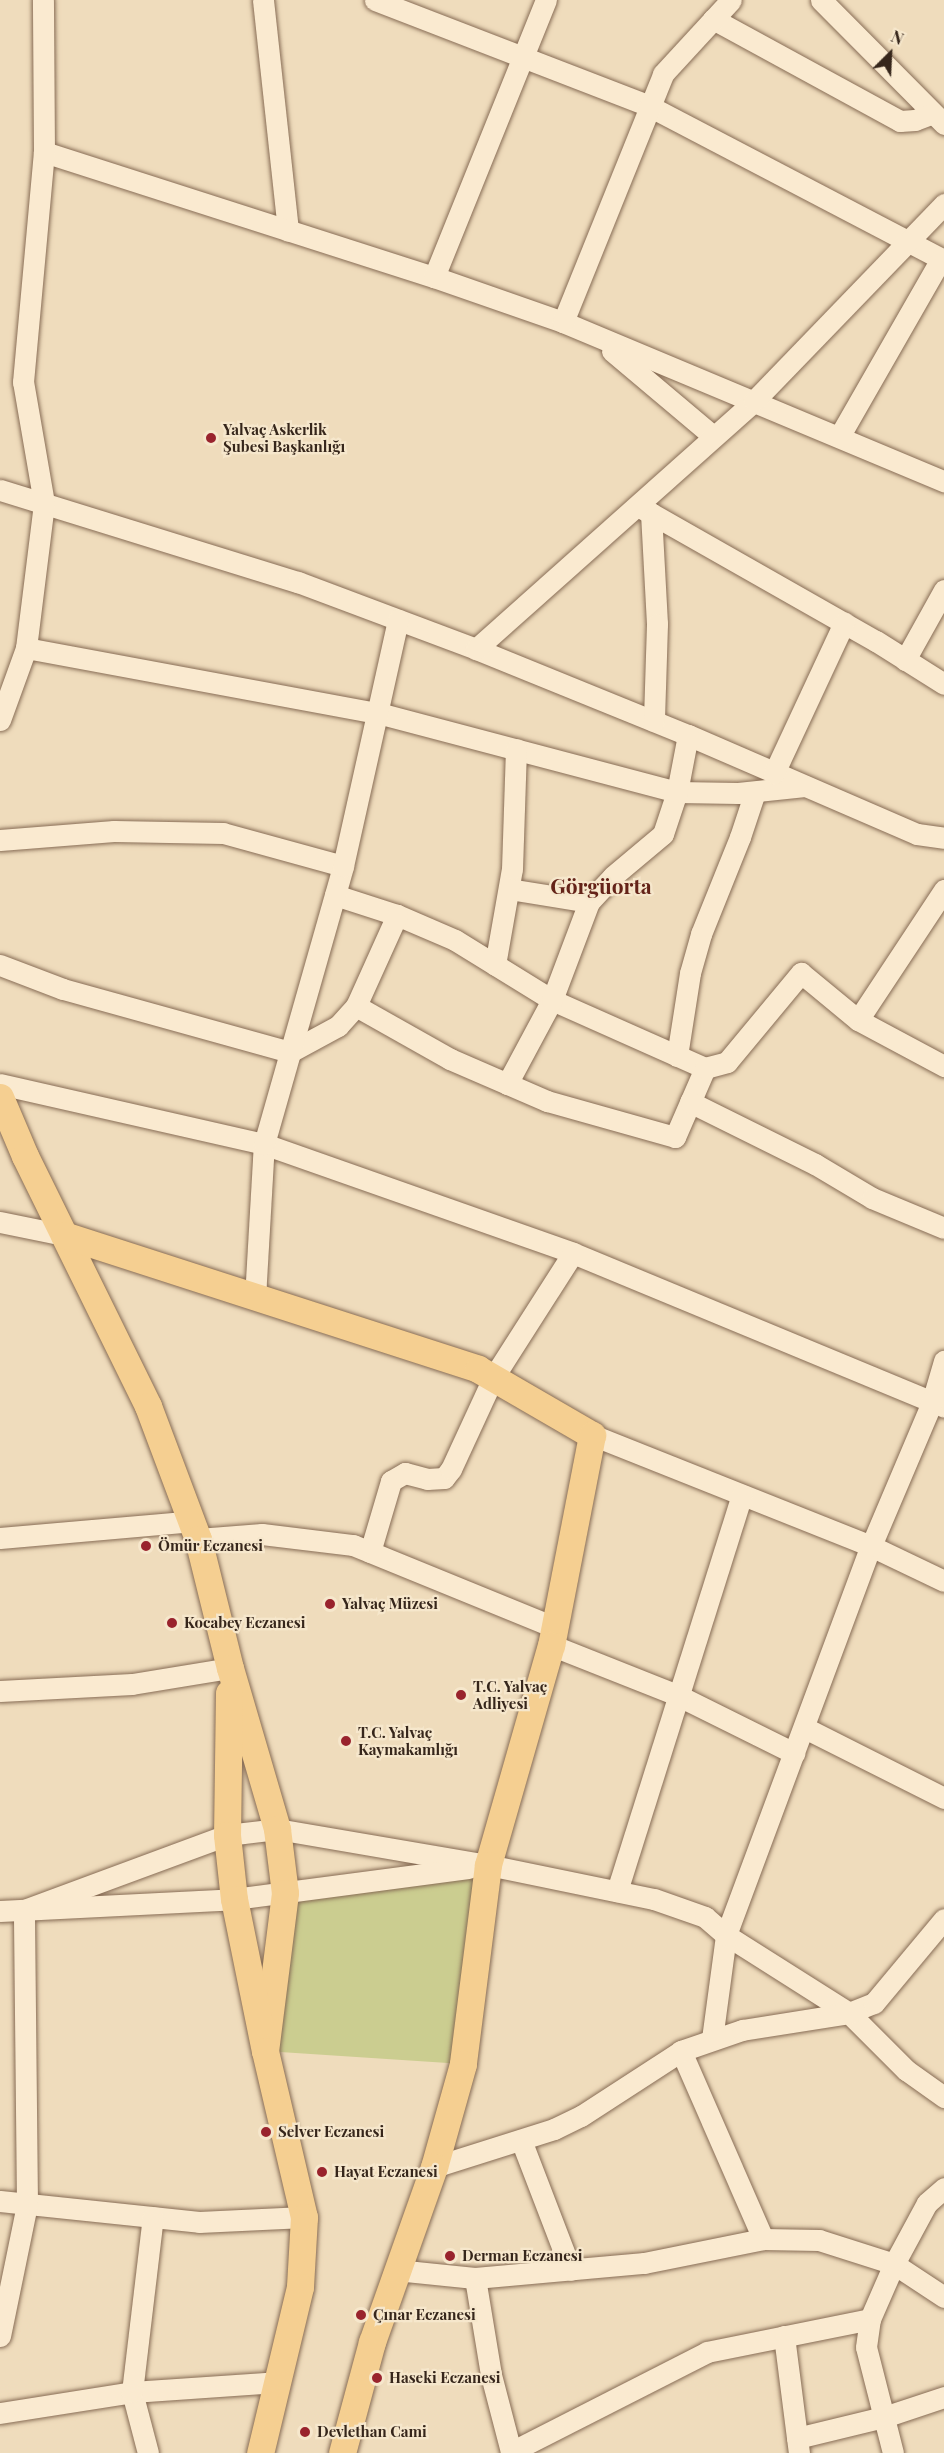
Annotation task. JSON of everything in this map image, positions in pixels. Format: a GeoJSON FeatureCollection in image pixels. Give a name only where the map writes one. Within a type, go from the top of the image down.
{"type":"FeatureCollection","features":[{"type":"Feature","properties":{"kind":"main road"},"geometry":{"type":"LineString","coordinates":[[0,1097],[25,1156],[148,1406],[195,1530],[230,1668],[278,1829],[285,1893],[265,2051]]}},
{"type":"Feature","properties":{"kind":"main road"},"geometry":{"type":"LineString","coordinates":[[0,1120],[25,1156]]}},
{"type":"Feature","properties":{"kind":"main road"},"geometry":{"type":"LineString","coordinates":[[64,1235],[478,1369],[592,1435],[553,1636],[488,1865],[463,2064],[434,2167],[396,2270],[366,2365],[342,2453]]}},
{"type":"Feature","properties":{"kind":"main road"},"geometry":{"type":"LineString","coordinates":[[230,1668],[226,1835],[234,1899],[265,2051],[304,2217],[300,2287],[260,2453]]}},
{"type":"Feature","properties":{"kind":"street"},"geometry":{"type":"LineString","coordinates":[[0,720],[26,648],[44,503],[23,382],[44,152],[43,0]]}},
{"type":"Feature","properties":{"kind":"street"},"geometry":{"type":"LineString","coordinates":[[263,0],[288,231]]}},
{"type":"Feature","properties":{"kind":"street"},"geometry":{"type":"LineString","coordinates":[[375,0],[650,106],[943,260],[839,436]]}},
{"type":"Feature","properties":{"kind":"street"},"geometry":{"type":"LineString","coordinates":[[434,277],[546,0]]}},
{"type":"Feature","properties":{"kind":"street"},"geometry":{"type":"LineString","coordinates":[[562,322],[663,74],[731,0]]}},
{"type":"Feature","properties":{"kind":"street"},"geometry":{"type":"LineString","coordinates":[[821,0],[939,118]]}},
{"type":"Feature","properties":{"kind":"street"},"geometry":{"type":"LineString","coordinates":[[713,19],[900,121],[939,118]]}},
{"type":"Feature","properties":{"kind":"street"},"geometry":{"type":"LineString","coordinates":[[44,152],[434,277],[562,322],[598,339],[754,401],[944,481]]}},
{"type":"Feature","properties":{"kind":"street"},"geometry":{"type":"LineString","coordinates":[[476,649],[644,509],[713,436],[754,401],[944,204]]}},
{"type":"Feature","properties":{"kind":"street"},"geometry":{"type":"LineString","coordinates":[[598,339],[713,436]]}},
{"type":"Feature","properties":{"kind":"street"},"geometry":{"type":"LineString","coordinates":[[0,490],[298,582],[476,649],[654,721],[917,834],[944,838]]}},
{"type":"Feature","properties":{"kind":"street"},"geometry":{"type":"LineString","coordinates":[[644,509],[844,623],[944,684]]}},
{"type":"Feature","properties":{"kind":"street"},"geometry":{"type":"LineString","coordinates":[[644,509],[657,624],[654,721]]}},
{"type":"Feature","properties":{"kind":"street"},"geometry":{"type":"LineString","coordinates":[[905,660],[944,590]]}},
{"type":"Feature","properties":{"kind":"street"},"geometry":{"type":"LineString","coordinates":[[255,1298],[264,1144],[343,866],[398,620]]}},
{"type":"Feature","properties":{"kind":"street"},"geometry":{"type":"LineString","coordinates":[[774,772],[844,623]]}},
{"type":"Feature","properties":{"kind":"street"},"geometry":{"type":"LineString","coordinates":[[26,648],[378,713],[677,792],[755,792],[806,786]]}},
{"type":"Feature","properties":{"kind":"street"},"geometry":{"type":"LineString","coordinates":[[507,1084],[552,1000],[590,902],[613,876],[663,834],[677,792],[688,735]]}},
{"type":"Feature","properties":{"kind":"street"},"geometry":{"type":"LineString","coordinates":[[495,965],[512,869],[516,749]]}},
{"type":"Feature","properties":{"kind":"street"},"geometry":{"type":"LineString","coordinates":[[677,1056],[690,973],[701,934],[740,837],[755,792]]}},
{"type":"Feature","properties":{"kind":"street"},"geometry":{"type":"LineString","coordinates":[[0,840],[114,831],[223,833],[343,866]]}},
{"type":"Feature","properties":{"kind":"street"},"geometry":{"type":"LineString","coordinates":[[509,889],[590,902]]}},
{"type":"Feature","properties":{"kind":"street"},"geometry":{"type":"LineString","coordinates":[[858,1020],[944,890]]}},
{"type":"Feature","properties":{"kind":"street"},"geometry":{"type":"LineString","coordinates":[[335,895],[397,915],[455,940],[552,1000],[705,1068],[727,1062],[801,973],[858,1020],[944,1066]]}},
{"type":"Feature","properties":{"kind":"street"},"geometry":{"type":"LineString","coordinates":[[0,965],[63,989],[290,1052],[338,1026],[356,1006],[397,915]]}},
{"type":"Feature","properties":{"kind":"street"},"geometry":{"type":"LineString","coordinates":[[356,1006],[450,1059],[547,1101],[675,1137],[705,1068]]}},
{"type":"Feature","properties":{"kind":"street"},"geometry":{"type":"LineString","coordinates":[[0,1084],[264,1144],[573,1252],[938,1405]]}},
{"type":"Feature","properties":{"kind":"street"},"geometry":{"type":"LineString","coordinates":[[690,1102],[815,1164],[872,1198],[944,1227]]}},
{"type":"Feature","properties":{"kind":"street"},"geometry":{"type":"LineString","coordinates":[[0,1222],[64,1235]]}},
{"type":"Feature","properties":{"kind":"street"},"geometry":{"type":"LineString","coordinates":[[370,1552],[391,1481],[405,1473],[427,1479],[444,1478],[451,1469],[493,1378],[573,1252]]}},
{"type":"Feature","properties":{"kind":"street"},"geometry":{"type":"LineString","coordinates":[[712,2039],[726,1935],[871,1546],[938,1405],[944,1361]]}},
{"type":"Feature","properties":{"kind":"street"},"geometry":{"type":"LineString","coordinates":[[592,1435],[871,1546],[944,1581]]}},
{"type":"Feature","properties":{"kind":"street"},"geometry":{"type":"LineString","coordinates":[[616,1892],[742,1495]]}},
{"type":"Feature","properties":{"kind":"street"},"geometry":{"type":"LineString","coordinates":[[0,1538],[195,1530],[262,1534],[353,1545],[553,1636],[794,1753]]}},
{"type":"Feature","properties":{"kind":"street"},"geometry":{"type":"LineString","coordinates":[[0,1691],[132,1684],[230,1668]]}},
{"type":"Feature","properties":{"kind":"street"},"geometry":{"type":"LineString","coordinates":[[805,1728],[944,1798]]}},
{"type":"Feature","properties":{"kind":"street"},"geometry":{"type":"LineString","coordinates":[[24,1910],[226,1835],[278,1829],[488,1865],[654,1899],[705,1917],[726,1935],[849,2013],[906,2070],[944,2097]]}},
{"type":"Feature","properties":{"kind":"street"},"geometry":{"type":"LineString","coordinates":[[0,1911],[234,1899],[488,1865]]}},
{"type":"Feature","properties":{"kind":"street"},"geometry":{"type":"LineString","coordinates":[[0,2336],[27,2204],[24,1910]]}},
{"type":"Feature","properties":{"kind":"street"},"geometry":{"type":"LineString","coordinates":[[434,2167],[554,2129],[580,2116],[681,2051],[712,2039],[742,2030],[849,2013],[874,2003],[944,1919]]}},
{"type":"Feature","properties":{"kind":"street"},"geometry":{"type":"LineString","coordinates":[[681,2051],[763,2239]]}},
{"type":"Feature","properties":{"kind":"street"},"geometry":{"type":"LineString","coordinates":[[521,2140],[571,2270]]}},
{"type":"Feature","properties":{"kind":"street"},"geometry":{"type":"LineString","coordinates":[[892,2453],[866,2347],[870,2319],[894,2264],[927,2203],[944,2188]]}},
{"type":"Feature","properties":{"kind":"street"},"geometry":{"type":"LineString","coordinates":[[0,2201],[199,2222],[304,2217]]}},
{"type":"Feature","properties":{"kind":"street"},"geometry":{"type":"LineString","coordinates":[[148,2453],[132,2392],[153,2217]]}},
{"type":"Feature","properties":{"kind":"street"},"geometry":{"type":"LineString","coordinates":[[396,2270],[475,2277],[644,2263],[763,2239],[819,2240],[894,2264],[944,2296]]}},
{"type":"Feature","properties":{"kind":"street"},"geometry":{"type":"LineString","coordinates":[[475,2277],[491,2374],[511,2452],[707,2352],[870,2319]]}},
{"type":"Feature","properties":{"kind":"street"},"geometry":{"type":"LineString","coordinates":[[784,2336],[798,2445],[944,2397]]}},
{"type":"Feature","properties":{"kind":"street"},"geometry":{"type":"LineString","coordinates":[[0,2413],[132,2392],[277,2382]]}},
{"type":"Feature","properties":{"kind":"green space"},"geometry":{"type":"Polygon","coordinates":[[[488,1865],[463,2064],[265,2051],[285,1893],[488,1865]]]}},
{"type":"Feature","properties":{"kind":"place","name":"Yalvaç Askerlik Şubesi Başkanlığı"},"geometry":{"type":"Point","coordinates":[211,438]}},
{"type":"Feature","properties":{"kind":"place","name":"Ömür Eczanesi"},"geometry":{"type":"Point","coordinates":[146,1546]}},
{"type":"Feature","properties":{"kind":"place","name":"Yalvaç Müzesi"},"geometry":{"type":"Point","coordinates":[330,1604]}},
{"type":"Feature","properties":{"kind":"place","name":"Kocabey Eczanesi"},"geometry":{"type":"Point","coordinates":[172,1623]}},
{"type":"Feature","properties":{"kind":"place","name":"T.C. Yalvaç Adliyesi"},"geometry":{"type":"Point","coordinates":[461,1695]}},
{"type":"Feature","properties":{"kind":"place","name":"T.C. Yalvaç Kaymakamlığı"},"geometry":{"type":"Point","coordinates":[346,1741]}},
{"type":"Feature","properties":{"kind":"place","name":"Selver Eczanesi"},"geometry":{"type":"Point","coordinates":[266,2132]}},
{"type":"Feature","properties":{"kind":"place","name":"Hayat Eczanesi"},"geometry":{"type":"Point","coordinates":[322,2172]}},
{"type":"Feature","properties":{"kind":"place","name":"Derman Eczanesi"},"geometry":{"type":"Point","coordinates":[450,2256]}},
{"type":"Feature","properties":{"kind":"place","name":"Çınar Eczanesi"},"geometry":{"type":"Point","coordinates":[361,2315]}},
{"type":"Feature","properties":{"kind":"place","name":"Haseki Eczanesi"},"geometry":{"type":"Point","coordinates":[377,2378]}},
{"type":"Feature","properties":{"kind":"place","name":"Devlethan Cami"},"geometry":{"type":"Point","coordinates":[305,2432]}},
{"type":"Feature","properties":{"kind":"district","name":"Görgüorta"},"geometry":{"type":"Point","coordinates":[601,885]}}]}
